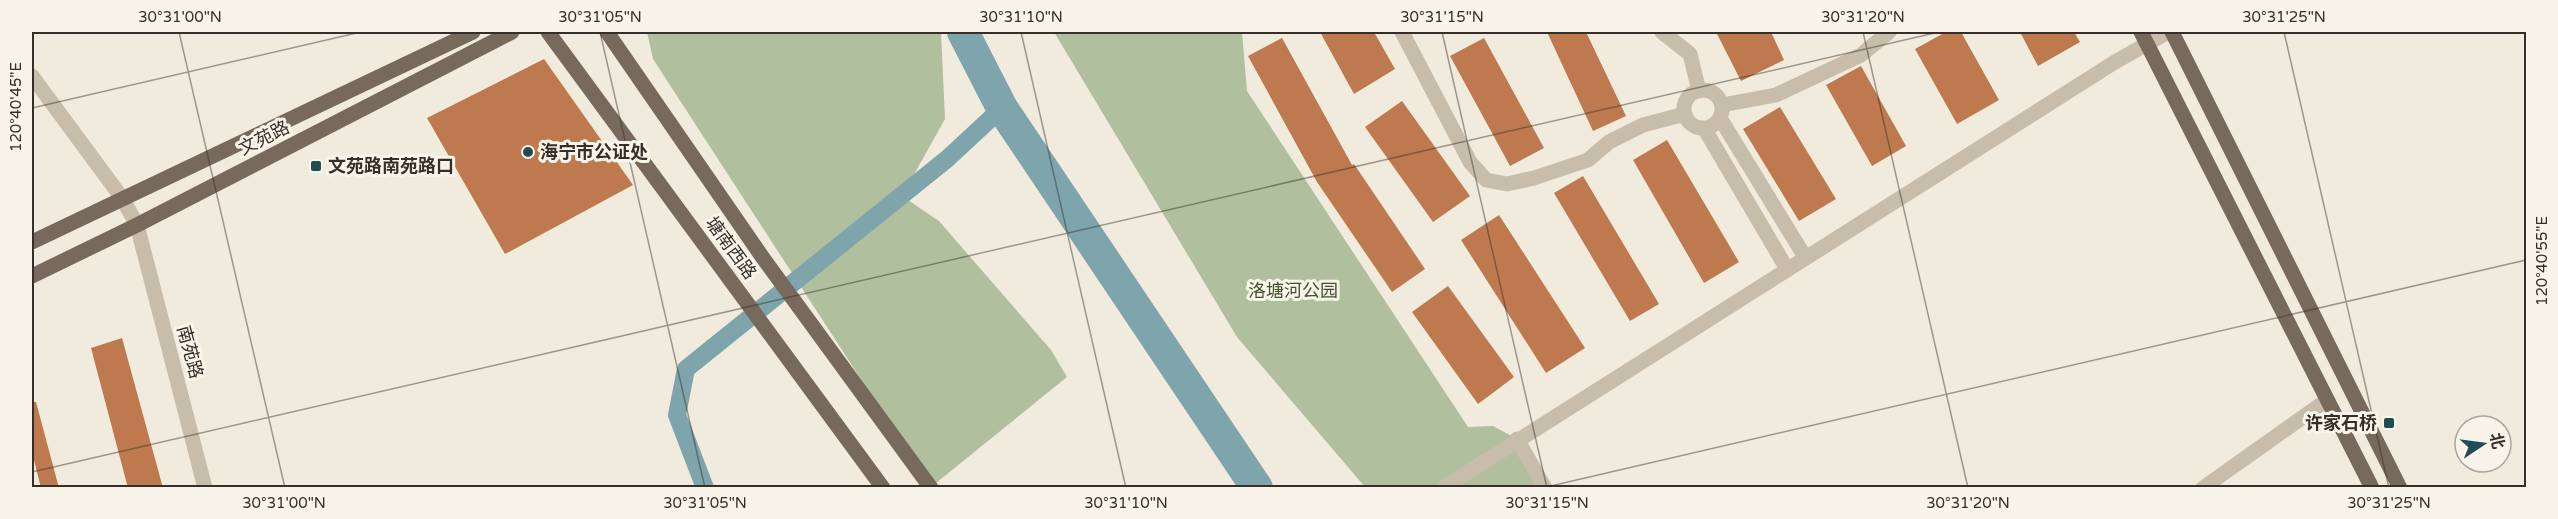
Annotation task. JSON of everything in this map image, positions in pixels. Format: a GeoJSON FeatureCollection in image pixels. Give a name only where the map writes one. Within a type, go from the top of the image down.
{"type":"FeatureCollection","features":[{"type":"Feature","properties":{"kind":"main road","name":"文苑路"},"geometry":{"type":"LineString","coordinates":[[32,242],[473,32]]}},
{"type":"Feature","properties":{"kind":"main road","name":"文苑路"},"geometry":{"type":"LineString","coordinates":[[32,276],[137,225],[512,32]]}},
{"type":"Feature","properties":{"kind":"main road","name":"塘南西路"},"geometry":{"type":"LineString","coordinates":[[548,32],[882,488]]}},
{"type":"Feature","properties":{"kind":"main road","name":"塘南西路"},"geometry":{"type":"LineString","coordinates":[[607,32],[763,258],[931,488]]}},
{"type":"Feature","properties":{"kind":"main road"},"geometry":{"type":"LineString","coordinates":[[2172,32],[2400,488]]}},
{"type":"Feature","properties":{"kind":"main road"},"geometry":{"type":"LineString","coordinates":[[2143,37],[2372,488]]}},
{"type":"Feature","properties":{"kind":"street"},"geometry":{"type":"LineString","coordinates":[[1402,32],[1470,162],[1486,180],[1507,184],[1534,178],[1588,160],[1609,142],[1643,125],[1685,114]]}},
{"type":"Feature","properties":{"kind":"street"},"geometry":{"type":"LineString","coordinates":[[1662,32],[1690,54],[1699,91]]}},
{"type":"Feature","properties":{"kind":"street"},"geometry":{"type":"LineString","coordinates":[[1805,257],[1721,112],[1711,92],[1699,91],[1689,97],[1685,114],[1692,125],[1704,128],[1716,123],[1721,112],[1776,95],[1861,55],[1890,32]]}},
{"type":"Feature","properties":{"kind":"street"},"geometry":{"type":"LineString","coordinates":[[1443,488],[1787,269],[2143,37],[2168,32]]}},
{"type":"Feature","properties":{"kind":"street","name":"南苑路"},"geometry":{"type":"LineString","coordinates":[[32,76],[122,198],[137,225],[205,488]]}},
{"type":"Feature","properties":{"kind":"street"},"geometry":{"type":"LineString","coordinates":[[1704,128],[1787,269]]}},
{"type":"Feature","properties":{"kind":"street"},"geometry":{"type":"LineString","coordinates":[[2203,488],[2327,400]]}},
{"type":"Feature","properties":{"kind":"street"},"geometry":{"type":"LineString","coordinates":[[1517,439],[1545,488]]}},
{"type":"Feature","properties":{"kind":"green space"},"geometry":{"type":"Polygon","coordinates":[[[647,32],[941,32],[945,119],[902,196],[939,221],[1051,350],[1067,377],[931,487],[653,59],[647,32]]]}},
{"type":"Feature","properties":{"kind":"green space","name":"洛塘河公园"},"geometry":{"type":"Polygon","coordinates":[[[1054,32],[1242,32],[1247,91],[1468,427],[1493,426],[1517,439],[1545,487],[1365,487],[1237,337],[1054,32]]]}},
{"type":"Feature","properties":{"kind":"building"},"geometry":{"type":"Polygon","coordinates":[[[1320,32],[1374,32],[1395,69],[1354,94],[1320,32]]]}},
{"type":"Feature","properties":{"kind":"building"},"geometry":{"type":"Polygon","coordinates":[[[1547,32],[1586,32],[1626,116],[1593,131],[1547,32]]]}},
{"type":"Feature","properties":{"kind":"building"},"geometry":{"type":"Polygon","coordinates":[[[1716,32],[1771,32],[1784,60],[1741,81],[1716,32]]]}},
{"type":"Feature","properties":{"kind":"building"},"geometry":{"type":"Polygon","coordinates":[[[1946,32],[1961,32],[1999,100],[1957,124],[1915,49],[1946,32]]]}},
{"type":"Feature","properties":{"kind":"building"},"geometry":{"type":"Polygon","coordinates":[[[2020,32],[2074,32],[2080,42],[2038,66],[2020,32]]]}},
{"type":"Feature","properties":{"kind":"building"},"geometry":{"type":"Polygon","coordinates":[[[1282,38],[1352,165],[1354,164],[1425,269],[1392,292],[1317,182],[1248,56],[1282,38]]]}},
{"type":"Feature","properties":{"kind":"building"},"geometry":{"type":"Polygon","coordinates":[[[1484,38],[1544,148],[1510,166],[1450,56],[1484,38]]]}},
{"type":"Feature","properties":{"kind":"building","name":"海宁市公证处"},"geometry":{"type":"Polygon","coordinates":[[[544,59],[633,185],[505,254],[427,118],[544,59]]]}},
{"type":"Feature","properties":{"kind":"building"},"geometry":{"type":"Polygon","coordinates":[[[1861,66],[1906,146],[1872,166],[1826,85],[1861,66]]]}},
{"type":"Feature","properties":{"kind":"building"},"geometry":{"type":"Polygon","coordinates":[[[1402,101],[1470,196],[1433,222],[1365,127],[1402,101]]]}},
{"type":"Feature","properties":{"kind":"building"},"geometry":{"type":"Polygon","coordinates":[[[1780,107],[1836,199],[1799,221],[1743,129],[1780,107]]]}},
{"type":"Feature","properties":{"kind":"building"},"geometry":{"type":"Polygon","coordinates":[[[1667,140],[1739,262],[1704,283],[1633,160],[1667,140]]]}},
{"type":"Feature","properties":{"kind":"building"},"geometry":{"type":"Polygon","coordinates":[[[1583,176],[1659,304],[1630,321],[1554,193],[1583,176]]]}},
{"type":"Feature","properties":{"kind":"building"},"geometry":{"type":"Polygon","coordinates":[[[1499,215],[1585,348],[1546,373],[1461,240],[1499,215]]]}},
{"type":"Feature","properties":{"kind":"building"},"geometry":{"type":"Polygon","coordinates":[[[1448,286],[1514,377],[1478,404],[1412,312],[1448,286]]]}},
{"type":"Feature","properties":{"kind":"building"},"geometry":{"type":"Polygon","coordinates":[[[122,338],[163,488],[128,488],[91,348],[122,338]]]}},
{"type":"Feature","properties":{"kind":"building"},"geometry":{"type":"Polygon","coordinates":[[[32,402],[36,402],[59,488],[41,488],[32,452],[32,402]]]}},
{"type":"Feature","properties":{"kind":"waterway"},"geometry":{"type":"LineString","coordinates":[[963,32],[1002,108],[1257,488]]}},
{"type":"Feature","properties":{"kind":"waterway"},"geometry":{"type":"LineString","coordinates":[[705,488],[677,415],[686,369],[947,159],[1002,108]]}},
{"type":"Feature","properties":{"kind":"place","name":"海宁市公证处"},"geometry":{"type":"Point","coordinates":[528,152]}},
{"type":"Feature","properties":{"kind":"place","name":"文苑路南苑路口"},"geometry":{"type":"Point","coordinates":[316,166]}},
{"type":"Feature","properties":{"kind":"place","name":"许家石桥"},"geometry":{"type":"Point","coordinates":[2389,423]}}]}
